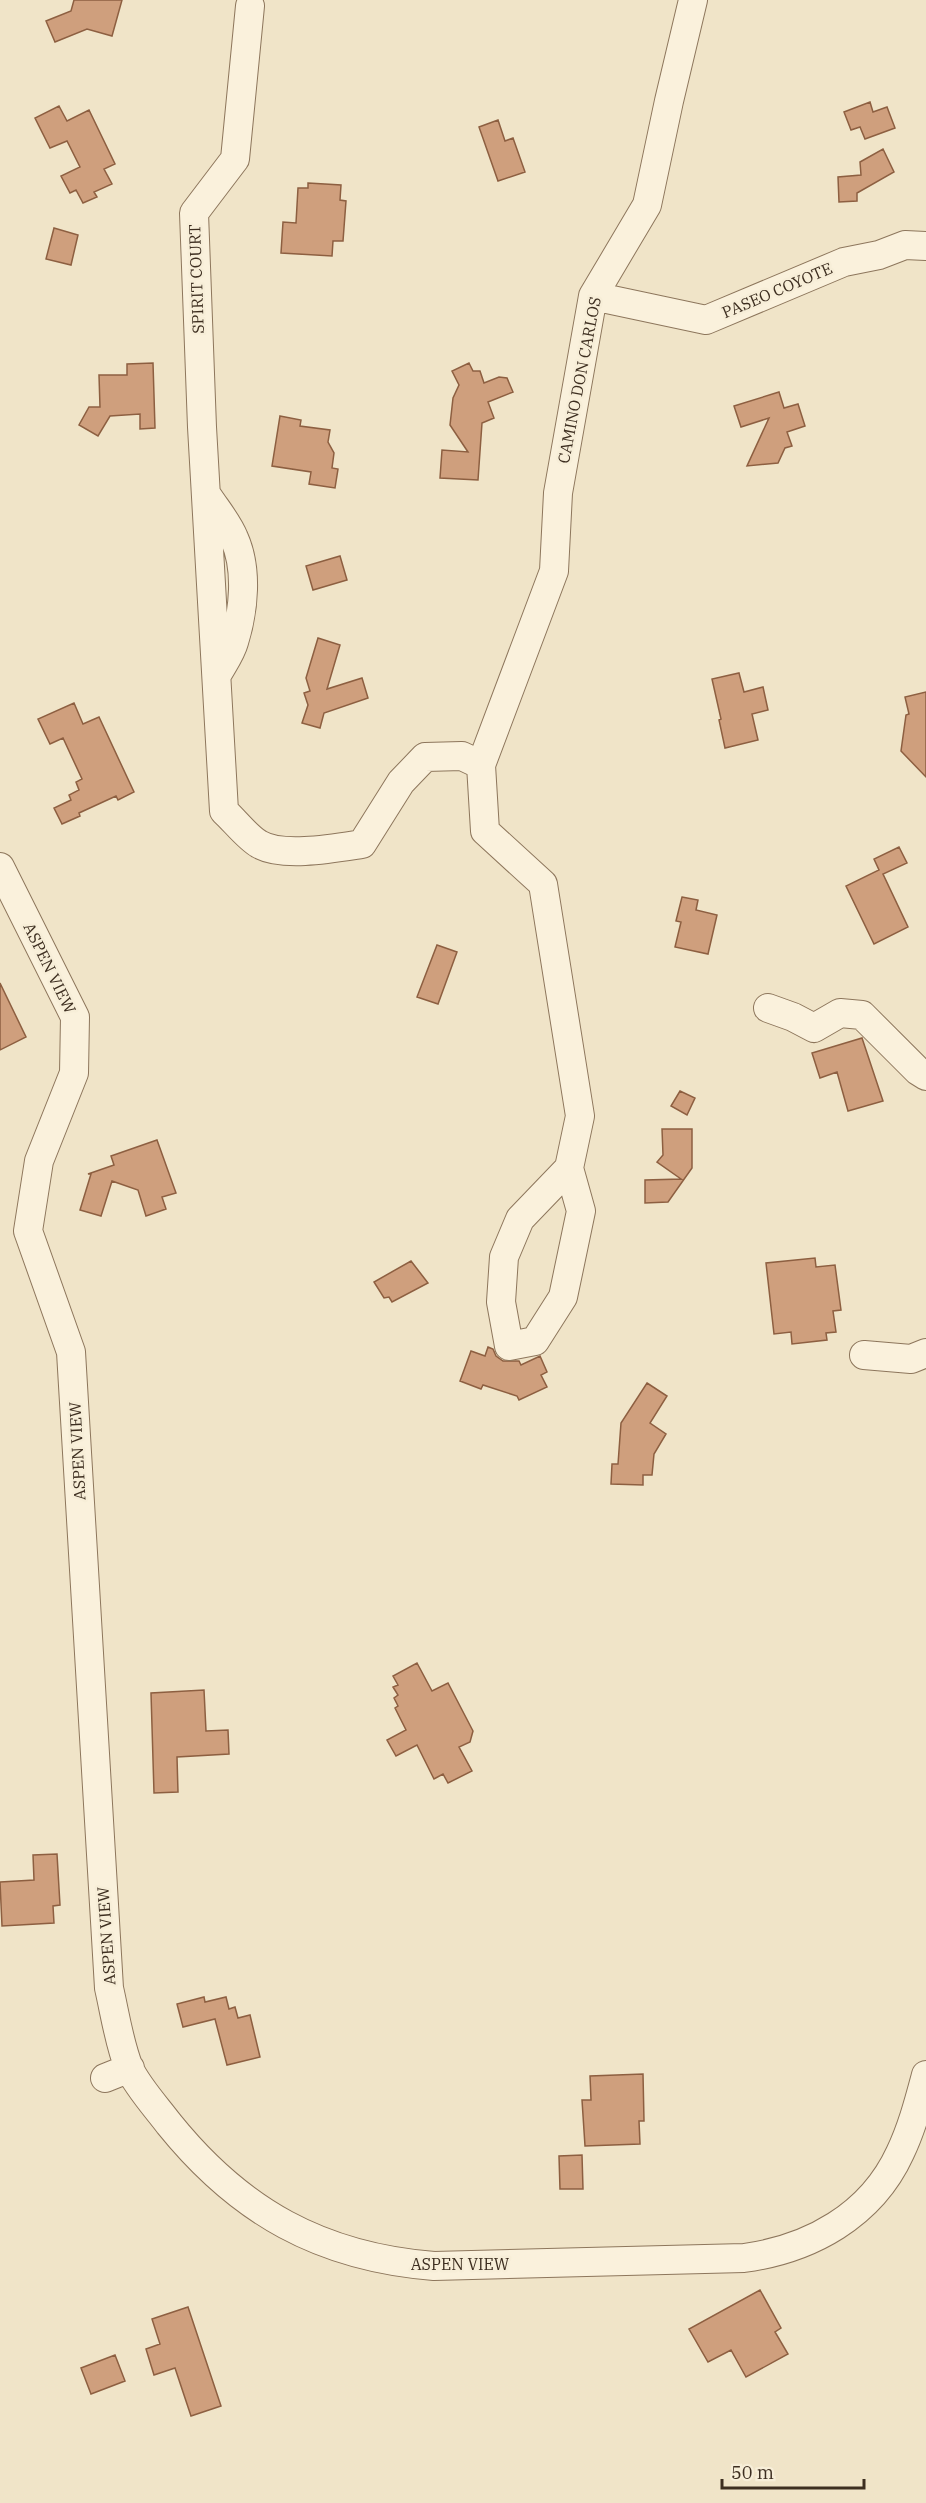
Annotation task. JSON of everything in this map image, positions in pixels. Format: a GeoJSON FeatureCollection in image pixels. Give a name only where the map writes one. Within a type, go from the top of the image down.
{"type":"FeatureCollection","features":[{"type":"Feature","properties":{"kind":"street","name":"CAMINO DON CARLOS"},"geometry":{"type":"LineString","coordinates":[[481,765],[554,571],[558,493],[593,296],[646,205],[693,0]]}},
{"type":"Feature","properties":{"kind":"street","name":"SPIRIT COURT"},"geometry":{"type":"LineString","coordinates":[[252,2],[235,159],[194,213],[206,493],[224,811],[259,845],[282,850],[316,851],[362,844],[401,782],[425,757],[462,756],[481,765]]}},
{"type":"Feature","properties":{"kind":"street","name":"PASEO COYOTE"},"geometry":{"type":"LineString","coordinates":[[593,296],[706,320],[844,262],[879,255],[905,245],[926,246]]}},
{"type":"Feature","properties":{"kind":"street"},"geometry":{"type":"LineString","coordinates":[[481,765],[485,831],[543,884],[580,1116],[569,1168],[580,1211],[562,1297],[535,1341],[509,1346],[501,1302],[504,1257],[520,1219],[569,1168]]}},
{"type":"Feature","properties":{"kind":"street","name":"ASPEN VIEW"},"geometry":{"type":"LineString","coordinates":[[0,867],[75,1017],[74,1073],[39,1161],[28,1231],[71,1352],[109,1988],[117,2073],[190,2150],[233,2191],[280,2222],[310,2237],[354,2253],[399,2263],[434,2266],[744,2258],[787,2250],[815,2238],[849,2218],[886,2178],[900,2153],[926,2075]]}},
{"type":"Feature","properties":{"kind":"street"},"geometry":{"type":"LineString","coordinates":[[768,1008],[814,1028],[840,1013],[862,1015],[918,1071],[926,1076]]}},
{"type":"Feature","properties":{"kind":"street"},"geometry":{"type":"LineString","coordinates":[[864,1355],[911,1359],[926,1353]]}},
{"type":"Feature","properties":{"kind":"building"},"geometry":{"type":"Polygon","coordinates":[[[74,0],[122,0],[112,36],[87,29],[55,42],[46,21],[71,11],[74,0]]]}},
{"type":"Feature","properties":{"kind":"building"},"geometry":{"type":"Polygon","coordinates":[[[870,102],[873,112],[887,107],[895,128],[865,139],[860,127],[851,130],[844,112],[870,102]]]}},
{"type":"Feature","properties":{"kind":"building"},"geometry":{"type":"Polygon","coordinates":[[[59,106],[67,121],[89,110],[115,164],[104,169],[112,184],[94,192],[97,197],[83,203],[76,190],[70,193],[61,176],[80,167],[67,141],[50,148],[35,118],[59,106]]]}},
{"type":"Feature","properties":{"kind":"building"},"geometry":{"type":"Polygon","coordinates":[[[498,120],[505,141],[513,138],[525,172],[498,181],[479,127],[498,120]]]}},
{"type":"Feature","properties":{"kind":"building"},"geometry":{"type":"Polygon","coordinates":[[[883,149],[894,172],[857,193],[857,201],[839,202],[838,177],[861,175],[860,162],[883,149]]]}},
{"type":"Feature","properties":{"kind":"building"},"geometry":{"type":"Polygon","coordinates":[[[308,183],[341,185],[340,200],[346,201],[343,241],[333,241],[332,256],[281,253],[283,222],[296,223],[298,188],[308,188],[308,183]]]}},
{"type":"Feature","properties":{"kind":"building"},"geometry":{"type":"Polygon","coordinates":[[[54,228],[78,235],[71,265],[46,259],[54,228]]]}},
{"type":"Feature","properties":{"kind":"building"},"geometry":{"type":"Polygon","coordinates":[[[153,363],[155,428],[140,429],[140,414],[110,416],[98,436],[79,425],[89,407],[100,407],[99,375],[127,375],[127,364],[153,363]]]}},
{"type":"Feature","properties":{"kind":"building"},"geometry":{"type":"Polygon","coordinates":[[[469,363],[473,371],[480,371],[484,383],[499,377],[507,378],[513,392],[488,402],[494,418],[482,423],[478,480],[440,478],[442,450],[468,452],[450,425],[453,398],[459,385],[452,371],[469,363]]]}},
{"type":"Feature","properties":{"kind":"building"},"geometry":{"type":"Polygon","coordinates":[[[779,392],[784,408],[798,404],[805,426],[787,432],[792,446],[785,448],[778,463],[747,466],[769,418],[741,427],[734,406],[779,392]]]}},
{"type":"Feature","properties":{"kind":"building"},"geometry":{"type":"Polygon","coordinates":[[[280,416],[301,420],[300,426],[330,430],[328,442],[334,453],[332,468],[338,469],[335,488],[309,484],[311,472],[272,466],[280,416]]]}},
{"type":"Feature","properties":{"kind":"building"},"geometry":{"type":"Polygon","coordinates":[[[340,556],[347,580],[313,590],[306,566],[340,556]]]}},
{"type":"Feature","properties":{"kind":"building"},"geometry":{"type":"Polygon","coordinates":[[[318,638],[340,645],[327,689],[362,678],[368,698],[324,713],[320,728],[302,723],[308,705],[304,693],[310,691],[306,678],[318,638]]]}},
{"type":"Feature","properties":{"kind":"building"},"geometry":{"type":"Polygon","coordinates":[[[739,673],[744,692],[763,687],[768,710],[752,714],[758,740],[725,748],[712,679],[739,673]]]}},
{"type":"Feature","properties":{"kind":"building"},"geometry":{"type":"Polygon","coordinates":[[[926,692],[926,777],[901,751],[906,715],[909,714],[905,697],[926,692]]]}},
{"type":"Feature","properties":{"kind":"building"},"geometry":{"type":"Polygon","coordinates":[[[74,703],[83,724],[99,717],[134,792],[118,800],[116,796],[79,813],[80,816],[62,824],[54,808],[71,800],[69,795],[79,790],[76,782],[82,779],[63,738],[50,744],[38,719],[74,703]]]}},
{"type":"Feature","properties":{"kind":"building"},"geometry":{"type":"Polygon","coordinates":[[[899,847],[907,863],[883,874],[908,927],[874,944],[846,886],[879,870],[874,859],[899,847]]]}},
{"type":"Feature","properties":{"kind":"building"},"geometry":{"type":"Polygon","coordinates":[[[682,897],[698,900],[696,910],[717,915],[708,954],[675,947],[681,922],[676,921],[682,897]]]}},
{"type":"Feature","properties":{"kind":"building"},"geometry":{"type":"Polygon","coordinates":[[[437,945],[457,952],[438,1004],[417,997],[437,945]]]}},
{"type":"Feature","properties":{"kind":"building"},"geometry":{"type":"Polygon","coordinates":[[[0,983],[26,1037],[0,1050],[0,983]]]}},
{"type":"Feature","properties":{"kind":"building"},"geometry":{"type":"Polygon","coordinates":[[[862,1038],[883,1101],[848,1111],[837,1072],[820,1078],[812,1053],[862,1038]]]}},
{"type":"Feature","properties":{"kind":"building"},"geometry":{"type":"Polygon","coordinates":[[[680,1091],[695,1098],[687,1115],[671,1106],[680,1091]]]}},
{"type":"Feature","properties":{"kind":"building"},"geometry":{"type":"Polygon","coordinates":[[[662,1129],[692,1129],[692,1168],[668,1202],[645,1203],[645,1180],[681,1179],[657,1162],[663,1155],[662,1129]]]}},
{"type":"Feature","properties":{"kind":"building"},"geometry":{"type":"Polygon","coordinates":[[[157,1140],[176,1193],[162,1197],[166,1209],[146,1216],[138,1190],[112,1181],[101,1216],[80,1210],[91,1174],[88,1174],[114,1165],[111,1156],[157,1140]]]}},
{"type":"Feature","properties":{"kind":"building"},"geometry":{"type":"Polygon","coordinates":[[[815,1258],[816,1267],[835,1265],[841,1310],[833,1311],[836,1332],[826,1333],[827,1340],[792,1344],[791,1332],[774,1334],[766,1263],[815,1258]]]}},
{"type":"Feature","properties":{"kind":"building"},"geometry":{"type":"Polygon","coordinates":[[[411,1261],[428,1283],[392,1302],[389,1297],[384,1298],[374,1282],[411,1261]]]}},
{"type":"Feature","properties":{"kind":"building"},"geometry":{"type":"Polygon","coordinates":[[[488,1347],[493,1349],[496,1356],[503,1361],[519,1361],[521,1365],[540,1356],[547,1372],[541,1375],[547,1387],[519,1400],[517,1396],[483,1385],[481,1389],[460,1381],[471,1351],[485,1356],[488,1347]]]}},
{"type":"Feature","properties":{"kind":"building"},"geometry":{"type":"Polygon","coordinates":[[[647,1383],[667,1396],[650,1423],[666,1434],[654,1454],[652,1475],[643,1475],[643,1485],[611,1484],[612,1464],[618,1464],[621,1423],[647,1383]]]}},
{"type":"Feature","properties":{"kind":"building"},"geometry":{"type":"Polygon","coordinates":[[[417,1663],[432,1691],[448,1683],[473,1731],[470,1742],[459,1747],[472,1771],[448,1783],[443,1774],[434,1779],[417,1745],[396,1756],[387,1740],[406,1730],[395,1708],[398,1706],[394,1698],[398,1695],[393,1687],[398,1685],[393,1676],[417,1663]]]}},
{"type":"Feature","properties":{"kind":"building"},"geometry":{"type":"Polygon","coordinates":[[[204,1690],[206,1731],[228,1730],[229,1754],[177,1757],[178,1792],[154,1793],[151,1693],[204,1690]]]}},
{"type":"Feature","properties":{"kind":"building"},"geometry":{"type":"Polygon","coordinates":[[[57,1854],[60,1905],[53,1906],[54,1923],[2,1926],[0,1882],[34,1880],[33,1855],[57,1854]]]}},
{"type":"Feature","properties":{"kind":"building"},"geometry":{"type":"Polygon","coordinates":[[[204,1997],[205,2002],[226,1997],[229,2009],[235,2007],[238,2018],[250,2015],[260,2057],[227,2065],[215,2019],[183,2027],[177,2004],[204,1997]]]}},
{"type":"Feature","properties":{"kind":"building"},"geometry":{"type":"Polygon","coordinates":[[[643,2074],[644,2121],[639,2121],[640,2144],[585,2146],[582,2100],[591,2100],[590,2076],[643,2074]]]}},
{"type":"Feature","properties":{"kind":"building"},"geometry":{"type":"Polygon","coordinates":[[[582,2155],[583,2189],[560,2189],[559,2156],[582,2155]]]}},
{"type":"Feature","properties":{"kind":"building"},"geometry":{"type":"Polygon","coordinates":[[[760,2290],[781,2328],[775,2332],[788,2354],[746,2377],[731,2350],[708,2362],[689,2329],[760,2290]]]}},
{"type":"Feature","properties":{"kind":"building"},"geometry":{"type":"Polygon","coordinates":[[[188,2307],[221,2406],[191,2416],[175,2368],[154,2375],[146,2349],[160,2344],[152,2319],[188,2307]]]}},
{"type":"Feature","properties":{"kind":"building"},"geometry":{"type":"Polygon","coordinates":[[[115,2355],[125,2381],[91,2394],[81,2368],[115,2355]]]}}]}
